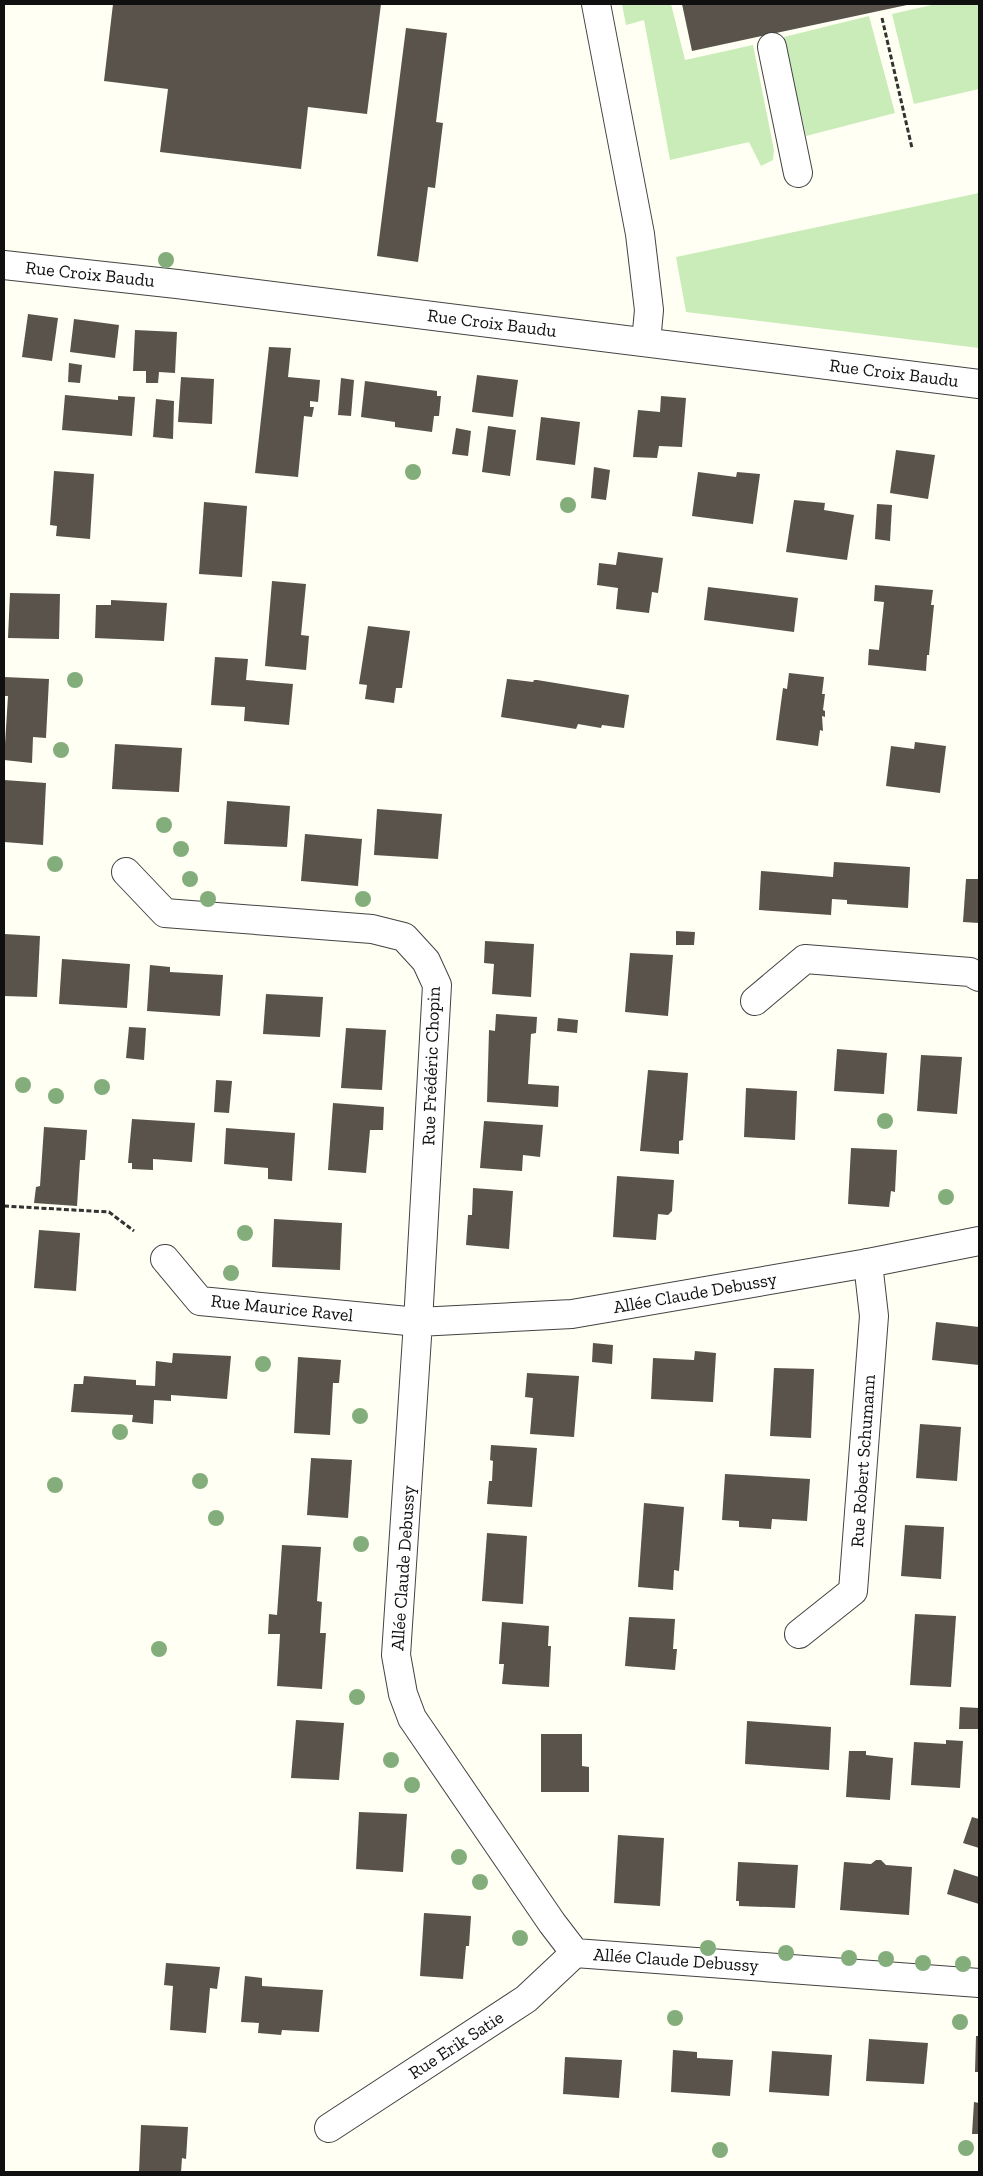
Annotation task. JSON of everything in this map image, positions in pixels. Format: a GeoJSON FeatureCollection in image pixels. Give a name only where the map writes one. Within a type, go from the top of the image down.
{"type":"FeatureCollection","features":[{"type":"Feature","properties":{"kind":"street"},"geometry":{"type":"LineString","coordinates":[[596,4],[640,234],[649,310],[646,342]]}},
{"type":"Feature","properties":{"kind":"street"},"geometry":{"type":"LineString","coordinates":[[772,47],[798,173]]}},
{"type":"Feature","properties":{"kind":"street","name":"Rue Croix Baudu"},"geometry":{"type":"LineString","coordinates":[[4,265],[186,285],[979,384]]}},
{"type":"Feature","properties":{"kind":"street","name":"Rue Frédéric Chopin"},"geometry":{"type":"LineString","coordinates":[[126,872],[165,913],[372,929],[404,937],[426,961],[437,984],[418,1322]]}},
{"type":"Feature","properties":{"kind":"street"},"geometry":{"type":"LineString","coordinates":[[755,1001],[805,959],[970,972],[979,977]]}},
{"type":"Feature","properties":{"kind":"street","name":"Allée Claude Debussy"},"geometry":{"type":"LineString","coordinates":[[979,1241],[868,1263],[572,1314],[418,1322],[396,1655],[403,1694],[412,1718],[552,1923],[575,1953],[979,1983]]}},
{"type":"Feature","properties":{"kind":"street","name":"Rue Maurice Ravel"},"geometry":{"type":"LineString","coordinates":[[165,1259],[200,1300],[418,1322]]}},
{"type":"Feature","properties":{"kind":"street","name":"Rue Robert Schumann"},"geometry":{"type":"LineString","coordinates":[[799,1634],[853,1592],[874,1316],[868,1263]]}},
{"type":"Feature","properties":{"kind":"street","name":"Rue Erik Satie"},"geometry":{"type":"LineString","coordinates":[[329,2128],[526,1999],[575,1953]]}},
{"type":"Feature","properties":{"kind":"path"},"geometry":{"type":"LineString","coordinates":[[882,18],[912,148]]}},
{"type":"Feature","properties":{"kind":"path"},"geometry":{"type":"LineString","coordinates":[[4,1206],[109,1212],[134,1231]]}},
{"type":"Feature","properties":{"kind":"green space"},"geometry":{"type":"Polygon","coordinates":[[[622,4],[671,4],[685,60],[753,45],[774,150],[773,160],[761,166],[749,142],[670,160],[644,20],[626,25],[622,4]]]}},
{"type":"Feature","properties":{"kind":"green space"},"geometry":{"type":"Polygon","coordinates":[[[936,4],[979,4],[979,89],[914,104],[892,14],[936,4]]]}},
{"type":"Feature","properties":{"kind":"green space"},"geometry":{"type":"Polygon","coordinates":[[[869,16],[895,113],[806,136],[784,37],[869,16]]]}},
{"type":"Feature","properties":{"kind":"green space"},"geometry":{"type":"Polygon","coordinates":[[[979,193],[979,348],[686,312],[676,257],[979,193]]]}},
{"type":"Feature","properties":{"kind":"building"},"geometry":{"type":"Polygon","coordinates":[[[113,4],[381,4],[367,114],[308,107],[301,169],[160,152],[168,89],[104,81],[113,4]]]}},
{"type":"Feature","properties":{"kind":"building"},"geometry":{"type":"Polygon","coordinates":[[[682,4],[907,4],[907,5],[692,51],[682,4]]]}},
{"type":"Feature","properties":{"kind":"building"},"geometry":{"type":"Polygon","coordinates":[[[406,28],[447,33],[436,122],[443,123],[435,188],[428,187],[418,262],[377,256],[406,28]]]}},
{"type":"Feature","properties":{"kind":"building"},"geometry":{"type":"Polygon","coordinates":[[[28,314],[58,318],[52,361],[22,357],[28,314]]]}},
{"type":"Feature","properties":{"kind":"building"},"geometry":{"type":"Polygon","coordinates":[[[74,319],[119,325],[115,358],[70,352],[74,319]]]}},
{"type":"Feature","properties":{"kind":"building"},"geometry":{"type":"Polygon","coordinates":[[[135,330],[177,332],[175,373],[159,372],[158,383],[146,383],[146,371],[133,371],[135,330]]]}},
{"type":"Feature","properties":{"kind":"building"},"geometry":{"type":"Polygon","coordinates":[[[269,347],[291,348],[288,377],[320,380],[318,402],[310,401],[310,407],[314,407],[312,417],[304,416],[298,477],[255,473],[269,347]]]}},
{"type":"Feature","properties":{"kind":"building"},"geometry":{"type":"Polygon","coordinates":[[[69,363],[82,365],[80,383],[68,382],[69,363]]]}},
{"type":"Feature","properties":{"kind":"building"},"geometry":{"type":"Polygon","coordinates":[[[477,375],[518,380],[513,417],[472,412],[477,375]]]}},
{"type":"Feature","properties":{"kind":"building"},"geometry":{"type":"Polygon","coordinates":[[[181,377],[214,379],[212,424],[178,422],[181,377]]]}},
{"type":"Feature","properties":{"kind":"building"},"geometry":{"type":"Polygon","coordinates":[[[341,378],[354,380],[351,416],[338,415],[341,378]]]}},
{"type":"Feature","properties":{"kind":"building"},"geometry":{"type":"Polygon","coordinates":[[[365,381],[437,391],[437,396],[441,396],[439,416],[434,416],[432,432],[395,427],[395,422],[361,417],[365,381]]]}},
{"type":"Feature","properties":{"kind":"building"},"geometry":{"type":"Polygon","coordinates":[[[65,395],[118,400],[118,396],[135,397],[132,436],[62,430],[65,395]]]}},
{"type":"Feature","properties":{"kind":"building"},"geometry":{"type":"Polygon","coordinates":[[[661,396],[686,398],[682,447],[659,446],[657,458],[633,457],[638,410],[660,412],[661,396]]]}},
{"type":"Feature","properties":{"kind":"building"},"geometry":{"type":"Polygon","coordinates":[[[156,399],[174,401],[173,439],[153,437],[156,399]]]}},
{"type":"Feature","properties":{"kind":"building"},"geometry":{"type":"Polygon","coordinates":[[[541,417],[580,422],[575,465],[536,460],[541,417]]]}},
{"type":"Feature","properties":{"kind":"building"},"geometry":{"type":"Polygon","coordinates":[[[488,426],[516,430],[510,476],[482,472],[488,426]]]}},
{"type":"Feature","properties":{"kind":"building"},"geometry":{"type":"Polygon","coordinates":[[[456,428],[471,431],[468,456],[452,454],[456,428]]]}},
{"type":"Feature","properties":{"kind":"building"},"geometry":{"type":"Polygon","coordinates":[[[896,450],[935,455],[928,499],[890,493],[896,450]]]}},
{"type":"Feature","properties":{"kind":"building"},"geometry":{"type":"Polygon","coordinates":[[[594,467],[610,470],[606,500],[591,498],[594,467]]]}},
{"type":"Feature","properties":{"kind":"building"},"geometry":{"type":"Polygon","coordinates":[[[54,471],[94,474],[90,539],[56,536],[57,526],[50,525],[54,471]]]}},
{"type":"Feature","properties":{"kind":"building"},"geometry":{"type":"Polygon","coordinates":[[[698,472],[736,477],[737,472],[760,474],[753,524],[692,516],[698,472]]]}},
{"type":"Feature","properties":{"kind":"building"},"geometry":{"type":"Polygon","coordinates":[[[794,500],[825,503],[824,510],[854,515],[847,560],[786,552],[794,500]]]}},
{"type":"Feature","properties":{"kind":"building"},"geometry":{"type":"Polygon","coordinates":[[[204,502],[247,506],[242,577],[199,574],[204,502]]]}},
{"type":"Feature","properties":{"kind":"building"},"geometry":{"type":"Polygon","coordinates":[[[877,504],[892,505],[890,541],[875,539],[877,504]]]}},
{"type":"Feature","properties":{"kind":"building"},"geometry":{"type":"Polygon","coordinates":[[[618,552],[663,558],[658,593],[652,592],[649,613],[616,609],[618,588],[597,585],[599,563],[616,565],[618,552]]]}},
{"type":"Feature","properties":{"kind":"building"},"geometry":{"type":"Polygon","coordinates":[[[272,581],[306,584],[301,635],[309,636],[306,670],[265,666],[272,581]]]}},
{"type":"Feature","properties":{"kind":"building"},"geometry":{"type":"Polygon","coordinates":[[[875,585],[933,590],[931,605],[934,605],[926,671],[868,665],[869,649],[879,650],[884,602],[874,601],[875,585]]]}},
{"type":"Feature","properties":{"kind":"building"},"geometry":{"type":"Polygon","coordinates":[[[708,587],[798,598],[794,632],[704,620],[708,587]]]}},
{"type":"Feature","properties":{"kind":"building"},"geometry":{"type":"Polygon","coordinates":[[[10,593],[60,594],[59,639],[8,638],[10,593]]]}},
{"type":"Feature","properties":{"kind":"building"},"geometry":{"type":"Polygon","coordinates":[[[111,600],[167,603],[164,641],[95,638],[96,605],[111,605],[111,600]]]}},
{"type":"Feature","properties":{"kind":"building"},"geometry":{"type":"Polygon","coordinates":[[[368,626],[410,631],[402,688],[396,688],[394,703],[365,699],[367,685],[359,684],[368,626]]]}},
{"type":"Feature","properties":{"kind":"building"},"geometry":{"type":"Polygon","coordinates":[[[215,657],[248,659],[246,680],[293,684],[289,725],[244,721],[245,707],[211,705],[215,657]]]}},
{"type":"Feature","properties":{"kind":"building"},"geometry":{"type":"Polygon","coordinates":[[[789,673],[824,677],[822,694],[825,694],[823,710],[825,711],[825,717],[822,716],[823,731],[820,730],[818,746],[776,740],[783,688],[787,689],[789,673]]]}},
{"type":"Feature","properties":{"kind":"building"},"geometry":{"type":"Polygon","coordinates":[[[4,677],[49,679],[46,738],[33,737],[32,763],[4,760],[8,696],[4,696],[4,677]]]}},
{"type":"Feature","properties":{"kind":"building"},"geometry":{"type":"Polygon","coordinates":[[[507,679],[533,682],[537,680],[629,695],[624,728],[602,725],[601,728],[578,724],[576,729],[501,717],[507,679]]]}},
{"type":"Feature","properties":{"kind":"building"},"geometry":{"type":"Polygon","coordinates":[[[915,742],[946,746],[940,793],[886,786],[891,746],[914,749],[915,742]]]}},
{"type":"Feature","properties":{"kind":"building"},"geometry":{"type":"Polygon","coordinates":[[[115,744],[182,748],[179,792],[112,789],[115,744]]]}},
{"type":"Feature","properties":{"kind":"building"},"geometry":{"type":"Polygon","coordinates":[[[4,780],[46,783],[43,845],[4,842],[4,780]]]}},
{"type":"Feature","properties":{"kind":"building"},"geometry":{"type":"Polygon","coordinates":[[[227,801],[290,806],[287,847],[224,844],[227,801]]]}},
{"type":"Feature","properties":{"kind":"building"},"geometry":{"type":"Polygon","coordinates":[[[377,809],[442,814],[438,859],[374,855],[377,809]]]}},
{"type":"Feature","properties":{"kind":"building"},"geometry":{"type":"Polygon","coordinates":[[[305,834],[362,839],[358,886],[301,881],[305,834]]]}},
{"type":"Feature","properties":{"kind":"building"},"geometry":{"type":"Polygon","coordinates":[[[834,862],[910,867],[908,908],[847,904],[847,900],[832,899],[831,915],[759,910],[761,871],[833,877],[834,862]]]}},
{"type":"Feature","properties":{"kind":"building"},"geometry":{"type":"Polygon","coordinates":[[[966,879],[979,879],[979,923],[963,922],[966,879]]]}},
{"type":"Feature","properties":{"kind":"building"},"geometry":{"type":"Polygon","coordinates":[[[676,931],[695,932],[694,945],[676,945],[676,931]]]}},
{"type":"Feature","properties":{"kind":"building"},"geometry":{"type":"Polygon","coordinates":[[[4,934],[40,936],[37,997],[4,996],[4,934]]]}},
{"type":"Feature","properties":{"kind":"building"},"geometry":{"type":"Polygon","coordinates":[[[485,941],[534,944],[531,997],[492,994],[494,964],[484,963],[485,941]]]}},
{"type":"Feature","properties":{"kind":"building"},"geometry":{"type":"Polygon","coordinates":[[[630,953],[673,955],[668,1016],[625,1012],[630,953]]]}},
{"type":"Feature","properties":{"kind":"building"},"geometry":{"type":"Polygon","coordinates":[[[62,959],[130,964],[127,1008],[59,1004],[62,959]]]}},
{"type":"Feature","properties":{"kind":"building"},"geometry":{"type":"Polygon","coordinates":[[[150,965],[170,967],[170,972],[223,975],[220,1016],[147,1011],[150,965]]]}},
{"type":"Feature","properties":{"kind":"building"},"geometry":{"type":"Polygon","coordinates":[[[266,994],[323,997],[320,1037],[263,1034],[266,994]]]}},
{"type":"Feature","properties":{"kind":"building"},"geometry":{"type":"Polygon","coordinates":[[[496,1014],[537,1017],[536,1033],[531,1034],[528,1084],[559,1086],[558,1107],[487,1102],[489,1030],[495,1031],[496,1014]]]}},
{"type":"Feature","properties":{"kind":"building"},"geometry":{"type":"Polygon","coordinates":[[[558,1018],[578,1020],[577,1033],[557,1031],[558,1018]]]}},
{"type":"Feature","properties":{"kind":"building"},"geometry":{"type":"Polygon","coordinates":[[[129,1027],[146,1028],[144,1060],[126,1058],[129,1027]]]}},
{"type":"Feature","properties":{"kind":"building"},"geometry":{"type":"Polygon","coordinates":[[[346,1028],[386,1030],[382,1090],[341,1088],[346,1028]]]}},
{"type":"Feature","properties":{"kind":"building"},"geometry":{"type":"Polygon","coordinates":[[[837,1049],[887,1053],[884,1094],[834,1091],[837,1049]]]}},
{"type":"Feature","properties":{"kind":"building"},"geometry":{"type":"Polygon","coordinates":[[[921,1055],[962,1057],[957,1114],[917,1111],[921,1055]]]}},
{"type":"Feature","properties":{"kind":"building"},"geometry":{"type":"Polygon","coordinates":[[[648,1070],[688,1073],[683,1140],[679,1141],[679,1154],[640,1151],[648,1070]]]}},
{"type":"Feature","properties":{"kind":"building"},"geometry":{"type":"Polygon","coordinates":[[[216,1080],[232,1081],[229,1113],[214,1112],[216,1080]]]}},
{"type":"Feature","properties":{"kind":"building"},"geometry":{"type":"Polygon","coordinates":[[[746,1088],[797,1091],[795,1140],[744,1137],[746,1088]]]}},
{"type":"Feature","properties":{"kind":"building"},"geometry":{"type":"Polygon","coordinates":[[[333,1103],[384,1107],[383,1130],[370,1130],[366,1173],[328,1170],[333,1103]]]}},
{"type":"Feature","properties":{"kind":"building"},"geometry":{"type":"Polygon","coordinates":[[[132,1119],[195,1123],[192,1162],[153,1159],[153,1170],[132,1169],[132,1163],[128,1163],[132,1119]]]}},
{"type":"Feature","properties":{"kind":"building"},"geometry":{"type":"Polygon","coordinates":[[[484,1121],[543,1125],[540,1157],[523,1155],[522,1171],[480,1168],[484,1121]]]}},
{"type":"Feature","properties":{"kind":"building"},"geometry":{"type":"Polygon","coordinates":[[[44,1127],[87,1130],[85,1160],[80,1160],[77,1206],[34,1203],[36,1187],[40,1186],[44,1127]]]}},
{"type":"Feature","properties":{"kind":"building"},"geometry":{"type":"Polygon","coordinates":[[[226,1128],[295,1133],[292,1181],[268,1179],[268,1168],[224,1164],[226,1128]]]}},
{"type":"Feature","properties":{"kind":"building"},"geometry":{"type":"Polygon","coordinates":[[[851,1148],[897,1150],[895,1192],[891,1191],[889,1207],[848,1204],[851,1148]]]}},
{"type":"Feature","properties":{"kind":"building"},"geometry":{"type":"Polygon","coordinates":[[[617,1176],[674,1180],[672,1211],[668,1215],[658,1214],[656,1240],[613,1237],[617,1176]]]}},
{"type":"Feature","properties":{"kind":"building"},"geometry":{"type":"Polygon","coordinates":[[[473,1188],[513,1191],[509,1249],[466,1245],[468,1215],[472,1215],[473,1188]]]}},
{"type":"Feature","properties":{"kind":"building"},"geometry":{"type":"Polygon","coordinates":[[[274,1219],[342,1223],[340,1270],[272,1267],[274,1219]]]}},
{"type":"Feature","properties":{"kind":"building"},"geometry":{"type":"Polygon","coordinates":[[[39,1230],[80,1233],[76,1291],[34,1288],[39,1230]]]}},
{"type":"Feature","properties":{"kind":"building"},"geometry":{"type":"Polygon","coordinates":[[[936,1322],[979,1327],[979,1365],[932,1360],[936,1322]]]}},
{"type":"Feature","properties":{"kind":"building"},"geometry":{"type":"Polygon","coordinates":[[[593,1343],[613,1345],[612,1364],[592,1362],[593,1343]]]}},
{"type":"Feature","properties":{"kind":"building"},"geometry":{"type":"Polygon","coordinates":[[[695,1351],[716,1353],[713,1402],[651,1399],[653,1358],[694,1360],[695,1351]]]}},
{"type":"Feature","properties":{"kind":"building"},"geometry":{"type":"Polygon","coordinates":[[[173,1353],[231,1356],[227,1399],[171,1395],[171,1401],[154,1400],[153,1424],[132,1422],[133,1415],[71,1412],[74,1384],[83,1384],[84,1376],[136,1380],[136,1385],[155,1386],[156,1361],[172,1363],[173,1353]]]}},
{"type":"Feature","properties":{"kind":"building"},"geometry":{"type":"Polygon","coordinates":[[[298,1357],[341,1360],[339,1383],[333,1383],[330,1435],[294,1433],[298,1357]]]}},
{"type":"Feature","properties":{"kind":"building"},"geometry":{"type":"Polygon","coordinates":[[[774,1368],[814,1369],[811,1438],[770,1436],[774,1368]]]}},
{"type":"Feature","properties":{"kind":"building"},"geometry":{"type":"Polygon","coordinates":[[[527,1373],[579,1376],[574,1437],[530,1434],[533,1398],[525,1397],[527,1373]]]}},
{"type":"Feature","properties":{"kind":"building"},"geometry":{"type":"Polygon","coordinates":[[[920,1424],[961,1427],[957,1481],[916,1478],[920,1424]]]}},
{"type":"Feature","properties":{"kind":"building"},"geometry":{"type":"Polygon","coordinates":[[[491,1445],[537,1448],[532,1507],[487,1504],[489,1481],[492,1481],[493,1461],[490,1460],[491,1445]]]}},
{"type":"Feature","properties":{"kind":"building"},"geometry":{"type":"Polygon","coordinates":[[[311,1458],[352,1460],[348,1518],[307,1515],[311,1458]]]}},
{"type":"Feature","properties":{"kind":"building"},"geometry":{"type":"Polygon","coordinates":[[[725,1474],[810,1479],[807,1521],[772,1519],[771,1529],[739,1527],[739,1521],[722,1520],[725,1474]]]}},
{"type":"Feature","properties":{"kind":"building"},"geometry":{"type":"Polygon","coordinates":[[[644,1503],[684,1507],[679,1571],[674,1570],[673,1590],[638,1587],[644,1503]]]}},
{"type":"Feature","properties":{"kind":"building"},"geometry":{"type":"Polygon","coordinates":[[[905,1525],[944,1527],[941,1579],[901,1576],[905,1525]]]}},
{"type":"Feature","properties":{"kind":"building"},"geometry":{"type":"Polygon","coordinates":[[[487,1533],[527,1536],[523,1604],[482,1601],[487,1533]]]}},
{"type":"Feature","properties":{"kind":"building"},"geometry":{"type":"Polygon","coordinates":[[[282,1545],[321,1547],[317,1601],[322,1602],[320,1633],[326,1633],[322,1689],[277,1686],[280,1634],[268,1634],[269,1614],[277,1615],[282,1545]]]}},
{"type":"Feature","properties":{"kind":"building"},"geometry":{"type":"Polygon","coordinates":[[[915,1614],[956,1616],[951,1687],[910,1685],[915,1614]]]}},
{"type":"Feature","properties":{"kind":"building"},"geometry":{"type":"Polygon","coordinates":[[[629,1617],[675,1619],[673,1649],[677,1649],[675,1670],[625,1666],[629,1617]]]}},
{"type":"Feature","properties":{"kind":"building"},"geometry":{"type":"Polygon","coordinates":[[[502,1622],[549,1626],[548,1646],[551,1646],[549,1687],[502,1684],[504,1664],[499,1664],[502,1622]]]}},
{"type":"Feature","properties":{"kind":"building"},"geometry":{"type":"Polygon","coordinates":[[[960,1707],[979,1708],[979,1729],[959,1729],[960,1707]]]}},
{"type":"Feature","properties":{"kind":"building"},"geometry":{"type":"Polygon","coordinates":[[[296,1720],[344,1723],[339,1780],[291,1778],[296,1720]]]}},
{"type":"Feature","properties":{"kind":"building"},"geometry":{"type":"Polygon","coordinates":[[[747,1721],[831,1727],[829,1770],[745,1764],[747,1721]]]}},
{"type":"Feature","properties":{"kind":"building"},"geometry":{"type":"Polygon","coordinates":[[[541,1734],[582,1734],[582,1766],[589,1767],[589,1792],[541,1792],[541,1734]]]}},
{"type":"Feature","properties":{"kind":"building"},"geometry":{"type":"Polygon","coordinates":[[[946,1740],[963,1741],[960,1788],[911,1785],[914,1742],[946,1744],[946,1740]]]}},
{"type":"Feature","properties":{"kind":"building"},"geometry":{"type":"Polygon","coordinates":[[[849,1751],[866,1751],[866,1755],[893,1758],[890,1800],[846,1797],[849,1751]]]}},
{"type":"Feature","properties":{"kind":"building"},"geometry":{"type":"Polygon","coordinates":[[[359,1812],[407,1814],[403,1872],[356,1869],[359,1812]]]}},
{"type":"Feature","properties":{"kind":"building"},"geometry":{"type":"Polygon","coordinates":[[[972,1817],[979,1819],[979,1848],[963,1843],[972,1817]]]}},
{"type":"Feature","properties":{"kind":"building"},"geometry":{"type":"Polygon","coordinates":[[[618,1835],[664,1838],[660,1906],[614,1903],[618,1835]]]}},
{"type":"Feature","properties":{"kind":"building"},"geometry":{"type":"Polygon","coordinates":[[[876,1860],[881,1860],[886,1865],[912,1867],[909,1915],[840,1910],[844,1862],[871,1864],[876,1860]]]}},
{"type":"Feature","properties":{"kind":"building"},"geometry":{"type":"Polygon","coordinates":[[[738,1862],[798,1865],[795,1908],[739,1906],[739,1901],[736,1901],[738,1862]]]}},
{"type":"Feature","properties":{"kind":"building"},"geometry":{"type":"Polygon","coordinates":[[[954,1869],[979,1877],[979,1904],[947,1894],[954,1869]]]}},
{"type":"Feature","properties":{"kind":"building"},"geometry":{"type":"Polygon","coordinates":[[[424,1913],[471,1916],[469,1946],[466,1946],[463,1979],[420,1976],[424,1913]]]}},
{"type":"Feature","properties":{"kind":"building"},"geometry":{"type":"Polygon","coordinates":[[[166,1963],[220,1967],[217,1989],[210,1988],[206,2033],[170,2030],[173,1986],[164,1985],[166,1963]]]}},
{"type":"Feature","properties":{"kind":"building"},"geometry":{"type":"Polygon","coordinates":[[[245,1976],[262,1978],[262,1986],[323,1990],[319,2032],[282,2030],[281,2035],[258,2033],[259,2023],[241,2022],[245,1976]]]}},
{"type":"Feature","properties":{"kind":"building"},"geometry":{"type":"Polygon","coordinates":[[[976,2036],[979,2036],[979,2072],[975,2072],[976,2036]]]}},
{"type":"Feature","properties":{"kind":"building"},"geometry":{"type":"Polygon","coordinates":[[[869,2039],[928,2043],[924,2084],[866,2081],[869,2039]]]}},
{"type":"Feature","properties":{"kind":"building"},"geometry":{"type":"Polygon","coordinates":[[[673,2050],[697,2052],[697,2058],[733,2060],[730,2096],[671,2092],[673,2050]]]}},
{"type":"Feature","properties":{"kind":"building"},"geometry":{"type":"Polygon","coordinates":[[[772,2051],[832,2055],[829,2096],[769,2092],[772,2051]]]}},
{"type":"Feature","properties":{"kind":"building"},"geometry":{"type":"Polygon","coordinates":[[[565,2057],[622,2060],[619,2098],[563,2094],[565,2057]]]}},
{"type":"Feature","properties":{"kind":"building"},"geometry":{"type":"Polygon","coordinates":[[[974,2102],[979,2103],[979,2134],[972,2134],[974,2102]]]}},
{"type":"Feature","properties":{"kind":"building"},"geometry":{"type":"Polygon","coordinates":[[[141,2125],[188,2127],[186,2159],[182,2158],[181,2172],[139,2172],[141,2125]]]}}]}
